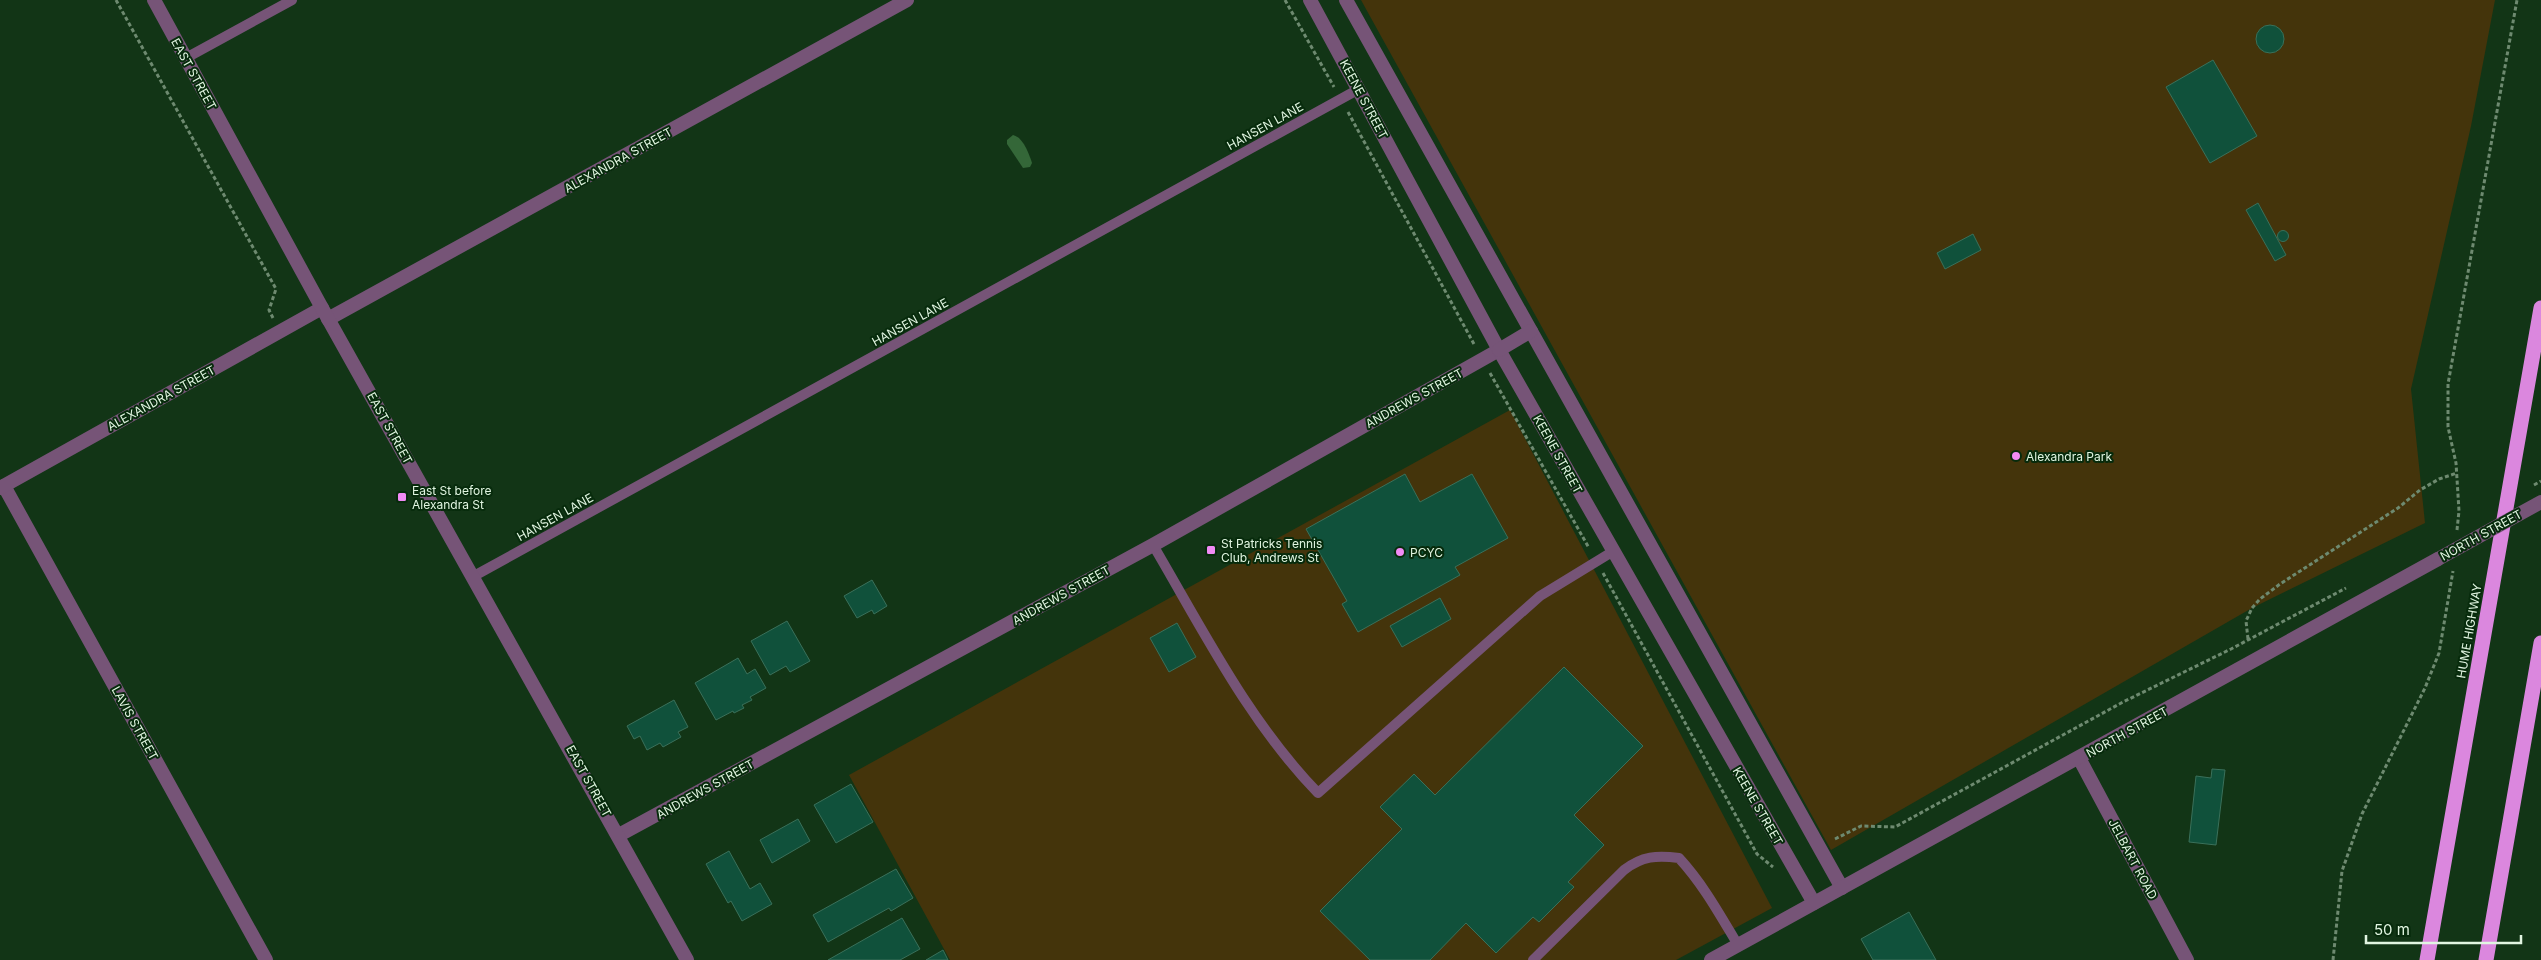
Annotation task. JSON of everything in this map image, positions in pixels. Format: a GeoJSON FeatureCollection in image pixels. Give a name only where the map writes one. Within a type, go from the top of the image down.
{"type":"FeatureCollection","features":[{"type":"Feature","properties":{"kind":"highway","name":"HUME HIGHWAY"},"geometry":{"type":"LineString","coordinates":[[2427,960],[2541,308]]}},
{"type":"Feature","properties":{"kind":"highway"},"geometry":{"type":"LineString","coordinates":[[2486,960],[2541,643]]}},
{"type":"Feature","properties":{"kind":"street","name":"EAST STREET"},"geometry":{"type":"LineString","coordinates":[[154,0],[325,314],[474,576],[687,960]]}},
{"type":"Feature","properties":{"kind":"street","name":"ALEXANDRA STREET"},"geometry":{"type":"LineString","coordinates":[[2,487],[280,332],[325,314],[907,0]]}},
{"type":"Feature","properties":{"kind":"street","name":"KEENE STREET"},"geometry":{"type":"LineString","coordinates":[[1310,0],[1612,552],[1814,903]]}},
{"type":"Feature","properties":{"kind":"street"},"geometry":{"type":"LineString","coordinates":[[1346,0],[1842,888]]}},
{"type":"Feature","properties":{"kind":"street","name":"ANDREWS STREET"},"geometry":{"type":"LineString","coordinates":[[619,836],[1153,545],[1531,331]]}},
{"type":"Feature","properties":{"kind":"street","name":"LAVIS STREET"},"geometry":{"type":"LineString","coordinates":[[2,487],[266,960]]}},
{"type":"Feature","properties":{"kind":"street","name":"NORTH STREET"},"geometry":{"type":"LineString","coordinates":[[1710,960],[2080,758],[2541,502]]}},
{"type":"Feature","properties":{"kind":"street","name":"JELBART ROAD"},"geometry":{"type":"LineString","coordinates":[[2080,758],[2188,960]]}},
{"type":"Feature","properties":{"kind":"lane"},"geometry":{"type":"LineString","coordinates":[[186,58],[292,0]]}},
{"type":"Feature","properties":{"kind":"lane","name":"HANSEN LANE"},"geometry":{"type":"LineString","coordinates":[[474,576],[1359,89]]}},
{"type":"Feature","properties":{"kind":"lane"},"geometry":{"type":"LineString","coordinates":[[1153,545],[1237,688],[1295,769],[1318,793],[1540,596],[1612,552]]}},
{"type":"Feature","properties":{"kind":"lane"},"geometry":{"type":"LineString","coordinates":[[1534,960],[1624,870],[1636,861],[1656,855],[1679,858],[1710,898],[1738,945]]}},
{"type":"Feature","properties":{"kind":"path"},"geometry":{"type":"LineString","coordinates":[[116,0],[276,289],[268,310],[280,332]]}},
{"type":"Feature","properties":{"kind":"path"},"geometry":{"type":"LineString","coordinates":[[2456,538],[2459,511],[2457,473],[2448,427],[2448,384],[2517,0]]}},
{"type":"Feature","properties":{"kind":"path"},"geometry":{"type":"LineString","coordinates":[[2257,660],[2248,640],[2246,621],[2252,608],[2260,599],[2280,584],[2398,508],[2420,490],[2438,479],[2457,473]]}},
{"type":"Feature","properties":{"kind":"path"},"geometry":{"type":"LineString","coordinates":[[2333,960],[2342,871],[2362,814],[2425,688],[2439,653],[2454,565]]}},
{"type":"Feature","properties":{"kind":"path"},"geometry":{"type":"LineString","coordinates":[[1835,839],[1860,826],[1895,827],[2123,702],[2248,640],[2351,585]]}},
{"type":"Feature","properties":{"kind":"shaded area","name":"Alexandra Park"},"geometry":{"type":"Polygon","coordinates":[[[1361,0],[2495,0],[2471,126],[2411,389],[2425,523],[2252,608],[1831,850],[1361,0]]]}},
{"type":"Feature","properties":{"kind":"shaded area"},"geometry":{"type":"Polygon","coordinates":[[[1013,135],[1017,136],[1025,146],[1032,163],[1030,167],[1023,168],[1007,144],[1007,140],[1013,135]]]}},
{"type":"Feature","properties":{"kind":"shaded area"},"geometry":{"type":"Polygon","coordinates":[[[1510,410],[1772,908],[1676,960],[950,960],[849,775],[1510,410]]]}},
{"type":"Feature","properties":{"kind":"building"},"geometry":{"type":"Polygon","coordinates":[[[2270,25],[2280,29],[2284,39],[2280,49],[2270,53],[2260,49],[2256,39],[2260,29],[2270,25]]]}},
{"type":"Feature","properties":{"kind":"building"},"geometry":{"type":"Polygon","coordinates":[[[2213,60],[2257,136],[2210,163],[2166,87],[2213,60]]]}},
{"type":"Feature","properties":{"kind":"building"},"geometry":{"type":"Polygon","coordinates":[[[2258,203],[2286,255],[2275,261],[2246,210],[2258,203]]]}},
{"type":"Feature","properties":{"kind":"building"},"geometry":{"type":"Polygon","coordinates":[[[2281,231],[2285,231],[2288,236],[2287,240],[2281,241],[2278,238],[2278,234],[2281,231]]]}},
{"type":"Feature","properties":{"kind":"building"},"geometry":{"type":"Polygon","coordinates":[[[1973,234],[1981,250],[1945,269],[1937,253],[1973,234]]]}},
{"type":"Feature","properties":{"kind":"building","name":"PCYC"},"geometry":{"type":"Polygon","coordinates":[[[1405,474],[1420,502],[1472,474],[1508,538],[1455,567],[1460,575],[1358,632],[1342,604],[1347,601],[1306,529],[1405,474]]]}},
{"type":"Feature","properties":{"kind":"building"},"geometry":{"type":"Polygon","coordinates":[[[872,580],[887,606],[874,614],[872,610],[857,618],[844,596],[872,580]]]}},
{"type":"Feature","properties":{"kind":"building"},"geometry":{"type":"Polygon","coordinates":[[[1440,598],[1451,619],[1402,647],[1390,626],[1440,598]]]}},
{"type":"Feature","properties":{"kind":"building"},"geometry":{"type":"Polygon","coordinates":[[[787,621],[810,661],[790,672],[786,666],[770,675],[751,641],[787,621]]]}},
{"type":"Feature","properties":{"kind":"building"},"geometry":{"type":"Polygon","coordinates":[[[1177,623],[1196,657],[1169,672],[1150,638],[1177,623]]]}},
{"type":"Feature","properties":{"kind":"building"},"geometry":{"type":"Polygon","coordinates":[[[738,658],[747,674],[755,669],[766,688],[750,697],[752,700],[742,705],[744,708],[734,713],[733,711],[716,720],[695,683],[738,658]]]}},
{"type":"Feature","properties":{"kind":"building"},"geometry":{"type":"Polygon","coordinates":[[[1564,667],[1643,746],[1574,815],[1604,845],[1568,882],[1574,887],[1539,922],[1533,917],[1496,953],[1466,923],[1430,960],[1370,960],[1320,911],[1402,829],[1380,807],[1414,774],[1435,795],[1564,667]]]}},
{"type":"Feature","properties":{"kind":"building"},"geometry":{"type":"Polygon","coordinates":[[[674,700],[688,727],[678,732],[681,737],[663,747],[660,743],[647,750],[640,736],[634,739],[627,726],[674,700]]]}},
{"type":"Feature","properties":{"kind":"building"},"geometry":{"type":"Polygon","coordinates":[[[2212,769],[2225,770],[2216,845],[2189,842],[2196,776],[2211,778],[2212,769]]]}},
{"type":"Feature","properties":{"kind":"building"},"geometry":{"type":"Polygon","coordinates":[[[851,784],[873,822],[836,843],[814,805],[851,784]]]}},
{"type":"Feature","properties":{"kind":"building"},"geometry":{"type":"Polygon","coordinates":[[[798,819],[810,841],[772,863],[760,840],[798,819]]]}},
{"type":"Feature","properties":{"kind":"building"},"geometry":{"type":"Polygon","coordinates":[[[729,851],[750,889],[760,883],[772,904],[742,921],[731,901],[728,903],[706,864],[729,851]]]}},
{"type":"Feature","properties":{"kind":"building"},"geometry":{"type":"Polygon","coordinates":[[[896,869],[913,898],[891,911],[889,908],[828,942],[813,915],[896,869]]]}},
{"type":"Feature","properties":{"kind":"building"},"geometry":{"type":"Polygon","coordinates":[[[1909,912],[1936,960],[1873,960],[1861,939],[1909,912]]]}},
{"type":"Feature","properties":{"kind":"building"},"geometry":{"type":"Polygon","coordinates":[[[902,918],[920,949],[900,960],[828,960],[902,918]]]}},
{"type":"Feature","properties":{"kind":"building"},"geometry":{"type":"Polygon","coordinates":[[[943,950],[948,960],[926,960],[943,950]]]}},
{"type":"Feature","properties":{"kind":"place","name":"Alexandra Park"},"geometry":{"type":"Point","coordinates":[2016,456]}},
{"type":"Feature","properties":{"kind":"place","name":"East St before Alexandra St"},"geometry":{"type":"Point","coordinates":[402,497]}},
{"type":"Feature","properties":{"kind":"place","name":"St Patricks Tennis Club, Andrews St"},"geometry":{"type":"Point","coordinates":[1211,550]}},
{"type":"Feature","properties":{"kind":"place","name":"PCYC"},"geometry":{"type":"Point","coordinates":[1400,552]}}]}
